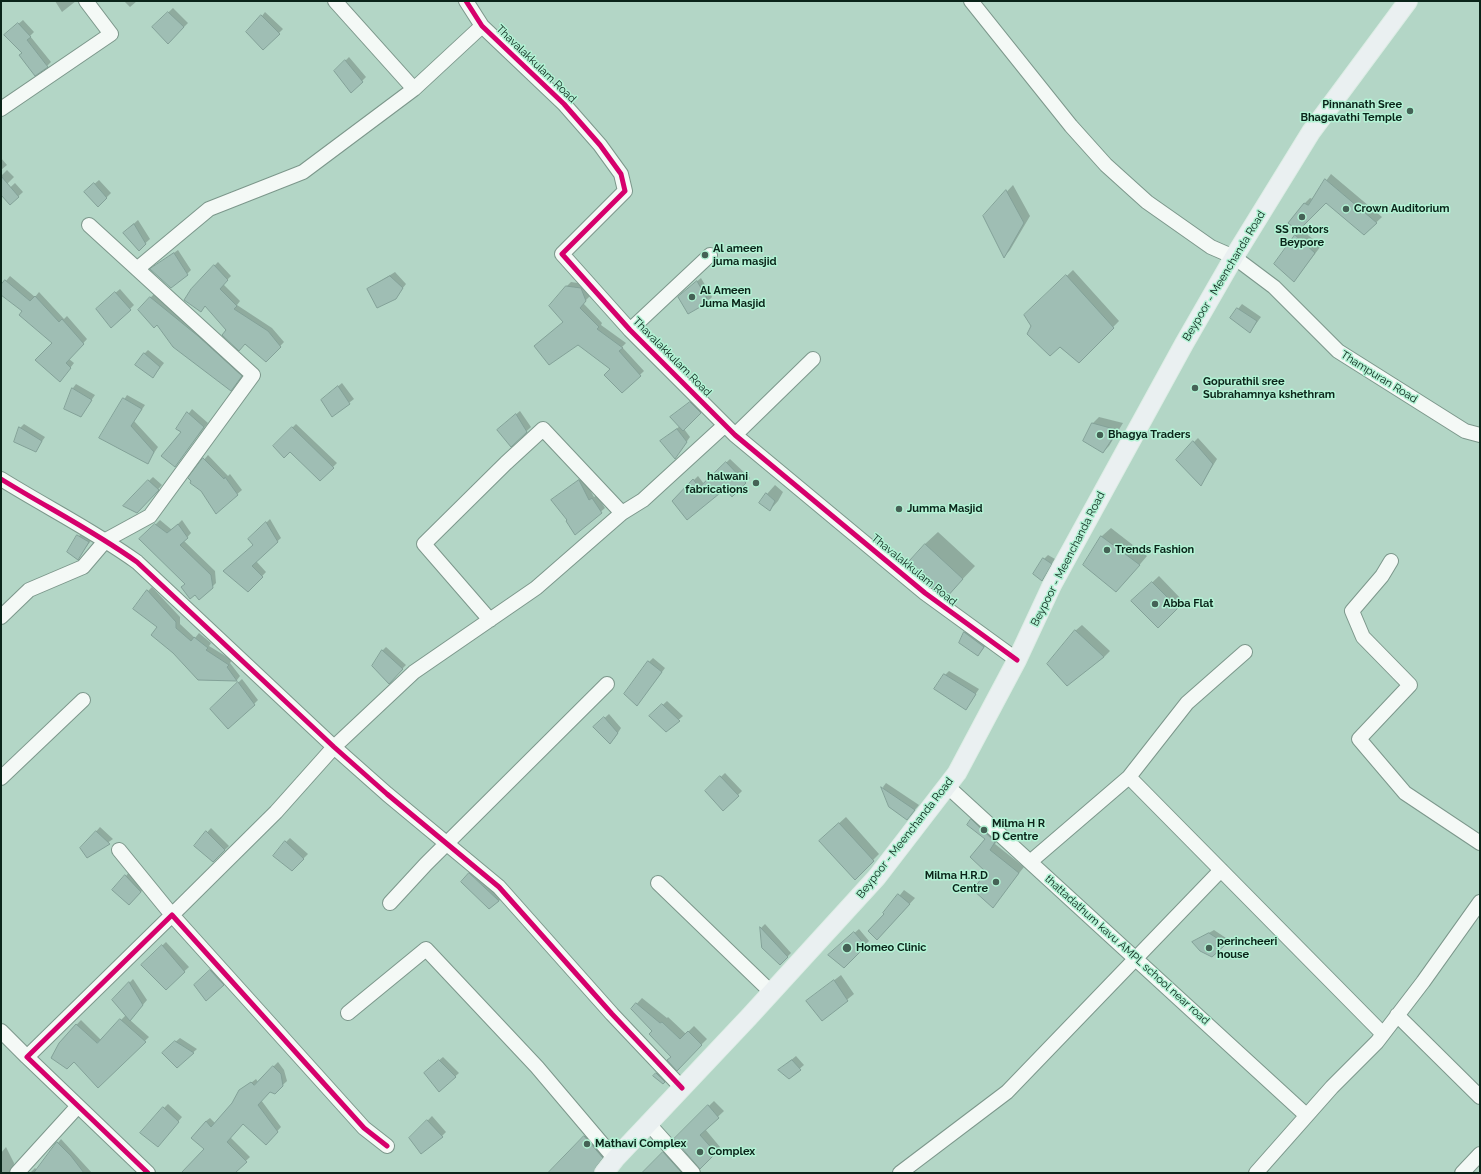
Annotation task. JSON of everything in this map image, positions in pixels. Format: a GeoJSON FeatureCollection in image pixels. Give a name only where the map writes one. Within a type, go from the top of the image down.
{"type":"FeatureCollection","features":[{"type":"Feature","properties":{"kind":"main road","name":"Beypoor - Meenchanda Road"},"geometry":{"type":"LineString","coordinates":[[609,1166],[877,878],[957,772],[1017,660],[1056,578],[1184,344],[1234,257],[1311,132],[1408,1]]}},
{"type":"Feature","properties":{"kind":"street"},"geometry":{"type":"LineString","coordinates":[[1,109],[111,34],[86,1]]}},
{"type":"Feature","properties":{"kind":"street"},"geometry":{"type":"LineString","coordinates":[[335,1],[414,89]]}},
{"type":"Feature","properties":{"kind":"street"},"geometry":{"type":"LineString","coordinates":[[466,1],[482,26]]}},
{"type":"Feature","properties":{"kind":"street","name":"Thampuran Road"},"geometry":{"type":"LineString","coordinates":[[971,1],[1071,126],[1106,165],[1148,202],[1211,247],[1234,257],[1274,287],[1338,352],[1465,431],[1480,435]]}},
{"type":"Feature","properties":{"kind":"street","name":"Thavalakkulam Road"},"geometry":{"type":"LineString","coordinates":[[137,269],[209,209],[303,172],[414,89],[482,26],[564,104],[600,145],[621,174],[625,191],[562,254],[630,330],[735,435],[925,593],[1017,660]]}},
{"type":"Feature","properties":{"kind":"street"},"geometry":{"type":"LineString","coordinates":[[1,617],[28,590],[83,567],[106,540],[150,516],[253,375],[89,225]]}},
{"type":"Feature","properties":{"kind":"street"},"geometry":{"type":"LineString","coordinates":[[630,330],[710,255]]}},
{"type":"Feature","properties":{"kind":"street"},"geometry":{"type":"LineString","coordinates":[[735,435],[813,359]]}},
{"type":"Feature","properties":{"kind":"street"},"geometry":{"type":"LineString","coordinates":[[27,1057],[276,812],[334,747],[414,672],[536,588],[622,513],[642,500],[725,425]]}},
{"type":"Feature","properties":{"kind":"street"},"geometry":{"type":"LineString","coordinates":[[490,620],[424,544],[500,468],[543,429],[622,513]]}},
{"type":"Feature","properties":{"kind":"street"},"geometry":{"type":"LineString","coordinates":[[1,479],[46,507],[106,540],[138,562],[334,747],[387,794],[499,887],[612,1014],[682,1088]]}},
{"type":"Feature","properties":{"kind":"street"},"geometry":{"type":"LineString","coordinates":[[1391,561],[1382,576],[1352,611],[1363,637],[1410,685],[1359,739],[1405,793],[1480,843]]}},
{"type":"Feature","properties":{"kind":"street"},"geometry":{"type":"LineString","coordinates":[[1030,862],[1129,777],[1188,703],[1245,652]]}},
{"type":"Feature","properties":{"kind":"street"},"geometry":{"type":"LineString","coordinates":[[390,903],[607,684]]}},
{"type":"Feature","properties":{"kind":"street"},"geometry":{"type":"LineString","coordinates":[[1,778],[83,700]]}},
{"type":"Feature","properties":{"kind":"street"},"geometry":{"type":"LineString","coordinates":[[1129,777],[1383,1034]]}},
{"type":"Feature","properties":{"kind":"street","name":"thattadathum kavu AMPL school near road"},"geometry":{"type":"LineString","coordinates":[[947,786],[1306,1115]]}},
{"type":"Feature","properties":{"kind":"street"},"geometry":{"type":"LineString","coordinates":[[119,850],[172,915],[364,1128],[387,1146]]}},
{"type":"Feature","properties":{"kind":"street"},"geometry":{"type":"LineString","coordinates":[[900,1173],[1007,1092],[1221,870]]}},
{"type":"Feature","properties":{"kind":"street"},"geometry":{"type":"LineString","coordinates":[[658,883],[772,992]]}},
{"type":"Feature","properties":{"kind":"street"},"geometry":{"type":"LineString","coordinates":[[1256,1173],[1306,1115],[1383,1034],[1423,982],[1480,902]]}},
{"type":"Feature","properties":{"kind":"street"},"geometry":{"type":"LineString","coordinates":[[348,1013],[426,949],[537,1067],[609,1166]]}},
{"type":"Feature","properties":{"kind":"street"},"geometry":{"type":"LineString","coordinates":[[1397,1014],[1480,1097]]}},
{"type":"Feature","properties":{"kind":"street"},"geometry":{"type":"LineString","coordinates":[[1,1031],[148,1173]]}},
{"type":"Feature","properties":{"kind":"street"},"geometry":{"type":"LineString","coordinates":[[17,1173],[78,1106]]}},
{"type":"Feature","properties":{"kind":"street"},"geometry":{"type":"LineString","coordinates":[[648,1123],[693,1173]]}},
{"type":"Feature","properties":{"kind":"street"},"geometry":{"type":"LineString","coordinates":[[1462,1173],[1480,1154]]}},
{"type":"Feature","properties":{"kind":"building"},"geometry":{"type":"Polygon","coordinates":[[[168,12],[184,27],[168,44],[152,27],[168,12]]]}},
{"type":"Feature","properties":{"kind":"building"},"geometry":{"type":"Polygon","coordinates":[[[261,15],[280,34],[263,50],[246,32],[261,15]]]}},
{"type":"Feature","properties":{"kind":"building"},"geometry":{"type":"Polygon","coordinates":[[[18,23],[31,37],[27,40],[48,67],[35,76],[19,55],[22,53],[4,35],[18,23]]]}},
{"type":"Feature","properties":{"kind":"building"},"geometry":{"type":"Polygon","coordinates":[[[345,60],[363,82],[351,93],[334,71],[345,60]]]}},
{"type":"Feature","properties":{"kind":"building"},"geometry":{"type":"Polygon","coordinates":[[[1,176],[19,197],[10,205],[1,195],[1,176]]]}},
{"type":"Feature","properties":{"kind":"building","name":"Crown Auditorium"},"geometry":{"type":"Polygon","coordinates":[[[1325,179],[1377,223],[1364,235],[1326,203],[1298,231],[1288,223],[1304,203],[1308,205],[1325,179]]]}},
{"type":"Feature","properties":{"kind":"building"},"geometry":{"type":"Polygon","coordinates":[[[94,183],[107,198],[98,207],[84,192],[94,183]]]}},
{"type":"Feature","properties":{"kind":"building"},"geometry":{"type":"Polygon","coordinates":[[[1006,190],[1024,223],[1004,258],[983,216],[1006,190]]]}},
{"type":"Feature","properties":{"kind":"building"},"geometry":{"type":"Polygon","coordinates":[[[134,224],[146,244],[139,251],[123,233],[134,224]]]}},
{"type":"Feature","properties":{"kind":"building"},"geometry":{"type":"Polygon","coordinates":[[[1295,235],[1315,253],[1294,282],[1274,264],[1295,235]]]}},
{"type":"Feature","properties":{"kind":"building"},"geometry":{"type":"Polygon","coordinates":[[[174,253],[188,275],[171,288],[150,269],[174,253]]]}},
{"type":"Feature","properties":{"kind":"building"},"geometry":{"type":"Polygon","coordinates":[[[214,265],[228,280],[220,289],[237,306],[234,309],[268,331],[281,347],[266,362],[245,344],[239,351],[222,335],[226,330],[205,306],[201,312],[184,300],[191,289],[214,265]]]}},
{"type":"Feature","properties":{"kind":"building"},"geometry":{"type":"Polygon","coordinates":[[[1066,275],[1114,328],[1079,363],[1060,347],[1050,356],[1027,334],[1031,326],[1024,315],[1066,275]]]}},
{"type":"Feature","properties":{"kind":"building"},"geometry":{"type":"Polygon","coordinates":[[[390,276],[403,288],[396,299],[377,308],[367,289],[390,276]]]}},
{"type":"Feature","properties":{"kind":"building"},"geometry":{"type":"Polygon","coordinates":[[[5,280],[30,301],[35,296],[59,322],[62,319],[84,344],[66,363],[71,368],[60,382],[35,360],[52,343],[19,315],[22,311],[1,295],[1,285],[5,280]]]}},
{"type":"Feature","properties":{"kind":"building","name":"Al Ameen Juma Masjid"},"geometry":{"type":"Polygon","coordinates":[[[697,281],[709,302],[688,314],[678,297],[697,281]]]}},
{"type":"Feature","properties":{"kind":"building"},"geometry":{"type":"Polygon","coordinates":[[[566,286],[581,288],[586,301],[580,308],[599,327],[597,329],[623,348],[619,351],[641,376],[622,393],[604,375],[610,369],[578,345],[549,365],[534,346],[563,322],[549,306],[566,286]]]}},
{"type":"Feature","properties":{"kind":"building"},"geometry":{"type":"Polygon","coordinates":[[[115,292],[131,310],[111,328],[96,309],[115,292]]]}},
{"type":"Feature","properties":{"kind":"building"},"geometry":{"type":"Polygon","coordinates":[[[150,297],[198,336],[242,376],[231,391],[173,347],[157,325],[154,328],[138,310],[150,297]]]}},
{"type":"Feature","properties":{"kind":"building"},"geometry":{"type":"Polygon","coordinates":[[[1237,308],[1257,321],[1250,333],[1230,318],[1237,308]]]}},
{"type":"Feature","properties":{"kind":"building"},"geometry":{"type":"Polygon","coordinates":[[[144,353],[160,367],[153,378],[135,365],[144,353]]]}},
{"type":"Feature","properties":{"kind":"building"},"geometry":{"type":"Polygon","coordinates":[[[338,386],[350,404],[332,417],[321,400],[338,386]]]}},
{"type":"Feature","properties":{"kind":"building"},"geometry":{"type":"Polygon","coordinates":[[[72,388],[92,400],[81,417],[64,409],[72,388]]]}},
{"type":"Feature","properties":{"kind":"building"},"geometry":{"type":"Polygon","coordinates":[[[123,398],[142,409],[131,426],[154,452],[148,464],[99,438],[123,398]]]}},
{"type":"Feature","properties":{"kind":"building"},"geometry":{"type":"Polygon","coordinates":[[[690,402],[701,413],[683,431],[670,417],[690,402]]]}},
{"type":"Feature","properties":{"kind":"building"},"geometry":{"type":"Polygon","coordinates":[[[187,412],[204,427],[175,467],[161,456],[181,432],[176,429],[187,412]]]}},
{"type":"Feature","properties":{"kind":"building"},"geometry":{"type":"Polygon","coordinates":[[[516,414],[527,432],[511,447],[497,430],[516,414]]]}},
{"type":"Feature","properties":{"kind":"building","name":"Bhagya Traders"},"geometry":{"type":"Polygon","coordinates":[[[1092,423],[1118,430],[1103,453],[1083,441],[1092,423]]]}},
{"type":"Feature","properties":{"kind":"building"},"geometry":{"type":"Polygon","coordinates":[[[19,427],[42,441],[36,452],[14,442],[19,427]]]}},
{"type":"Feature","properties":{"kind":"building"},"geometry":{"type":"Polygon","coordinates":[[[292,427],[334,468],[320,481],[290,452],[284,458],[273,446],[292,427]]]}},
{"type":"Feature","properties":{"kind":"building"},"geometry":{"type":"Polygon","coordinates":[[[677,429],[687,442],[675,459],[660,441],[677,429]]]}},
{"type":"Feature","properties":{"kind":"building"},"geometry":{"type":"Polygon","coordinates":[[[1193,441],[1213,464],[1201,486],[1176,460],[1193,441]]]}},
{"type":"Feature","properties":{"kind":"building"},"geometry":{"type":"Polygon","coordinates":[[[203,458],[224,479],[225,477],[238,495],[216,514],[201,491],[190,483],[191,481],[188,478],[203,458]]]}},
{"type":"Feature","properties":{"kind":"building"},"geometry":{"type":"Polygon","coordinates":[[[726,462],[746,483],[732,497],[725,489],[687,520],[672,501],[693,479],[699,487],[726,462]]]}},
{"type":"Feature","properties":{"kind":"building"},"geometry":{"type":"Polygon","coordinates":[[[148,480],[159,490],[137,513],[123,506],[148,480]]]}},
{"type":"Feature","properties":{"kind":"building"},"geometry":{"type":"Polygon","coordinates":[[[579,480],[589,500],[592,498],[602,513],[575,535],[566,521],[567,520],[551,500],[579,480]]]}},
{"type":"Feature","properties":{"kind":"building"},"geometry":{"type":"Polygon","coordinates":[[[766,493],[775,501],[770,511],[759,503],[766,493]]]}},
{"type":"Feature","properties":{"kind":"building"},"geometry":{"type":"Polygon","coordinates":[[[266,522],[278,542],[252,566],[263,577],[248,592],[223,571],[253,545],[248,539],[266,522]]]}},
{"type":"Feature","properties":{"kind":"building"},"geometry":{"type":"Polygon","coordinates":[[[155,524],[167,533],[178,524],[188,538],[180,545],[211,575],[213,588],[199,600],[195,595],[190,599],[181,587],[185,584],[139,539],[155,524]]]}},
{"type":"Feature","properties":{"kind":"building"},"geometry":{"type":"Polygon","coordinates":[[[77,535],[89,542],[78,560],[67,552],[77,535]]]}},
{"type":"Feature","properties":{"kind":"building","name":"Trends Fashion"},"geometry":{"type":"Polygon","coordinates":[[[1101,536],[1140,565],[1116,592],[1083,565],[1101,536]]]}},
{"type":"Feature","properties":{"kind":"building"},"geometry":{"type":"Polygon","coordinates":[[[925,544],[963,579],[946,598],[906,565],[925,544]]]}},
{"type":"Feature","properties":{"kind":"building"},"geometry":{"type":"Polygon","coordinates":[[[1043,558],[1052,564],[1042,581],[1033,574],[1043,558]]]}},
{"type":"Feature","properties":{"kind":"building","name":"Abba Flat"},"geometry":{"type":"Polygon","coordinates":[[[1152,582],[1178,608],[1158,628],[1131,601],[1152,582]]]}},
{"type":"Feature","properties":{"kind":"building"},"geometry":{"type":"Polygon","coordinates":[[[147,590],[176,622],[176,628],[191,641],[194,637],[208,648],[206,650],[229,665],[227,667],[237,681],[198,680],[173,653],[151,635],[157,627],[133,609],[147,590]]]}},
{"type":"Feature","properties":{"kind":"building"},"geometry":{"type":"Polygon","coordinates":[[[1075,630],[1104,657],[1067,686],[1047,664],[1075,630]]]}},
{"type":"Feature","properties":{"kind":"building"},"geometry":{"type":"Polygon","coordinates":[[[964,632],[984,647],[978,656],[959,643],[964,632]]]}},
{"type":"Feature","properties":{"kind":"building"},"geometry":{"type":"Polygon","coordinates":[[[382,650],[403,669],[389,684],[372,666],[382,650]]]}},
{"type":"Feature","properties":{"kind":"building"},"geometry":{"type":"Polygon","coordinates":[[[648,661],[662,672],[637,706],[624,694],[648,661]]]}},
{"type":"Feature","properties":{"kind":"building"},"geometry":{"type":"Polygon","coordinates":[[[944,674],[976,694],[966,710],[934,689],[944,674]]]}},
{"type":"Feature","properties":{"kind":"building"},"geometry":{"type":"Polygon","coordinates":[[[238,682],[255,705],[228,729],[210,709],[238,682]]]}},
{"type":"Feature","properties":{"kind":"building"},"geometry":{"type":"Polygon","coordinates":[[[662,704],[680,721],[666,732],[649,716],[662,704]]]}},
{"type":"Feature","properties":{"kind":"building"},"geometry":{"type":"Polygon","coordinates":[[[604,717],[618,733],[610,744],[593,727],[604,717]]]}},
{"type":"Feature","properties":{"kind":"building"},"geometry":{"type":"Polygon","coordinates":[[[720,776],[739,796],[723,811],[705,791],[720,776]]]}},
{"type":"Feature","properties":{"kind":"building"},"geometry":{"type":"Polygon","coordinates":[[[881,787],[915,810],[907,820],[889,807],[881,787]]]}},
{"type":"Feature","properties":{"kind":"building","name":"Milma H.R.D Centre"},"geometry":{"type":"Polygon","coordinates":[[[971,819],[995,842],[990,850],[1019,873],[993,908],[973,890],[986,872],[970,857],[985,839],[967,825],[971,819]]]}},
{"type":"Feature","properties":{"kind":"building"},"geometry":{"type":"Polygon","coordinates":[[[839,823],[874,861],[855,880],[819,841],[839,823]]]}},
{"type":"Feature","properties":{"kind":"building"},"geometry":{"type":"Polygon","coordinates":[[[96,831],[110,844],[87,858],[80,848],[96,831]]]}},
{"type":"Feature","properties":{"kind":"building"},"geometry":{"type":"Polygon","coordinates":[[[206,831],[225,850],[213,862],[194,846],[206,831]]]}},
{"type":"Feature","properties":{"kind":"building"},"geometry":{"type":"Polygon","coordinates":[[[285,841],[304,859],[292,871],[273,856],[285,841]]]}},
{"type":"Feature","properties":{"kind":"building"},"geometry":{"type":"Polygon","coordinates":[[[469,873],[499,901],[489,909],[461,882],[469,873]]]}},
{"type":"Feature","properties":{"kind":"building"},"geometry":{"type":"Polygon","coordinates":[[[125,875],[141,892],[129,905],[112,890],[125,875]]]}},
{"type":"Feature","properties":{"kind":"building"},"geometry":{"type":"Polygon","coordinates":[[[898,894],[910,904],[877,940],[868,931],[884,914],[883,913],[898,894]]]}},
{"type":"Feature","properties":{"kind":"building"},"geometry":{"type":"Polygon","coordinates":[[[760,927],[788,957],[780,965],[762,948],[760,927]]]}},
{"type":"Feature","properties":{"kind":"building"},"geometry":{"type":"Polygon","coordinates":[[[854,932],[866,946],[844,968],[828,955],[854,932]]]}},
{"type":"Feature","properties":{"kind":"building","name":"perincheeri house"},"geometry":{"type":"Polygon","coordinates":[[[1209,933],[1226,944],[1212,957],[1200,951],[1192,942],[1209,933]]]}},
{"type":"Feature","properties":{"kind":"building"},"geometry":{"type":"Polygon","coordinates":[[[162,945],[185,972],[166,990],[141,965],[162,945]]]}},
{"type":"Feature","properties":{"kind":"building"},"geometry":{"type":"Polygon","coordinates":[[[210,970],[224,985],[206,1001],[194,985],[210,970]]]}},
{"type":"Feature","properties":{"kind":"building"},"geometry":{"type":"Polygon","coordinates":[[[834,980],[848,1001],[822,1021],[806,1001],[834,980]]]}},
{"type":"Feature","properties":{"kind":"building"},"geometry":{"type":"Polygon","coordinates":[[[129,982],[143,1005],[130,1021],[112,1000],[129,982]]]}},
{"type":"Feature","properties":{"kind":"building"},"geometry":{"type":"Polygon","coordinates":[[[636,1003],[660,1023],[662,1022],[680,1039],[688,1031],[702,1045],[677,1071],[667,1060],[671,1057],[649,1034],[652,1031],[631,1009],[636,1003]]]}},
{"type":"Feature","properties":{"kind":"building"},"geometry":{"type":"Polygon","coordinates":[[[120,1019],[146,1042],[98,1088],[74,1062],[67,1069],[51,1058],[59,1043],[76,1024],[97,1043],[120,1019]]]}},
{"type":"Feature","properties":{"kind":"building"},"geometry":{"type":"Polygon","coordinates":[[[175,1041],[194,1053],[177,1068],[162,1053],[175,1041]]]}},
{"type":"Feature","properties":{"kind":"building"},"geometry":{"type":"Polygon","coordinates":[[[439,1060],[456,1077],[439,1092],[424,1073],[439,1060]]]}},
{"type":"Feature","properties":{"kind":"building"},"geometry":{"type":"Polygon","coordinates":[[[792,1060],[801,1070],[789,1079],[778,1070],[792,1060]]]}},
{"type":"Feature","properties":{"kind":"building"},"geometry":{"type":"Polygon","coordinates":[[[273,1066],[281,1074],[283,1086],[275,1094],[270,1092],[258,1105],[278,1132],[266,1145],[243,1124],[227,1142],[247,1162],[235,1173],[181,1173],[204,1149],[191,1138],[206,1121],[211,1127],[232,1103],[239,1090],[251,1082],[254,1085],[273,1066]]]}},
{"type":"Feature","properties":{"kind":"building"},"geometry":{"type":"Polygon","coordinates":[[[656,1073],[665,1082],[663,1084],[653,1076],[656,1073]]]}},
{"type":"Feature","properties":{"kind":"building"},"geometry":{"type":"Polygon","coordinates":[[[708,1105],[719,1118],[700,1135],[716,1153],[700,1169],[674,1139],[708,1105]]]}},
{"type":"Feature","properties":{"kind":"building"},"geometry":{"type":"Polygon","coordinates":[[[163,1107],[179,1122],[158,1147],[140,1133],[163,1107]]]}},
{"type":"Feature","properties":{"kind":"building"},"geometry":{"type":"Polygon","coordinates":[[[427,1120],[443,1137],[421,1154],[409,1138],[427,1120]]]}},
{"type":"Feature","properties":{"kind":"building","name":"Mathavi Complex"},"geometry":{"type":"Polygon","coordinates":[[[584,1136],[603,1158],[596,1167],[594,1173],[548,1173],[584,1136]]]}},
{"type":"Feature","properties":{"kind":"building"},"geometry":{"type":"Polygon","coordinates":[[[57,1142],[71,1156],[84,1173],[34,1173],[57,1142]]]}},
{"type":"Feature","properties":{"kind":"building"},"geometry":{"type":"Polygon","coordinates":[[[663,1152],[682,1173],[642,1173],[663,1152]]]}},
{"type":"Feature","properties":{"kind":"cycle path"},"geometry":{"type":"LineString","coordinates":[[466,1],[482,26],[564,104],[600,145],[621,174],[625,191],[562,254],[630,330],[735,435],[925,593],[1017,660]]}},
{"type":"Feature","properties":{"kind":"cycle path"},"geometry":{"type":"LineString","coordinates":[[1,479],[87,529],[137,562],[334,747],[387,794],[499,887],[612,1014],[682,1088]]}},
{"type":"Feature","properties":{"kind":"cycle path"},"geometry":{"type":"LineString","coordinates":[[148,1173],[27,1057],[172,915],[364,1128],[387,1146]]}},
{"type":"Feature","properties":{"kind":"place","name":"Pinnanath Sree Bhagavathi Temple"},"geometry":{"type":"Point","coordinates":[1410,111]}},
{"type":"Feature","properties":{"kind":"place","name":"Crown Auditorium"},"geometry":{"type":"Point","coordinates":[1346,209]}},
{"type":"Feature","properties":{"kind":"place","name":"SS motors Beypore"},"geometry":{"type":"Point","coordinates":[1302,217]}},
{"type":"Feature","properties":{"kind":"place","name":"Al ameen juma masjid"},"geometry":{"type":"Point","coordinates":[705,255]}},
{"type":"Feature","properties":{"kind":"place","name":"Al Ameen Juma Masjid"},"geometry":{"type":"Point","coordinates":[692,297]}},
{"type":"Feature","properties":{"kind":"place","name":"Gopurathil sree Subrahamnya kshethram"},"geometry":{"type":"Point","coordinates":[1195,388]}},
{"type":"Feature","properties":{"kind":"place","name":"Bhagya Traders"},"geometry":{"type":"Point","coordinates":[1100,435]}},
{"type":"Feature","properties":{"kind":"place","name":"halwani fabrications"},"geometry":{"type":"Point","coordinates":[756,483]}},
{"type":"Feature","properties":{"kind":"place","name":"Jumma Masjid"},"geometry":{"type":"Point","coordinates":[899,509]}},
{"type":"Feature","properties":{"kind":"place","name":"Trends Fashion"},"geometry":{"type":"Point","coordinates":[1107,550]}},
{"type":"Feature","properties":{"kind":"place","name":"Abba Flat"},"geometry":{"type":"Point","coordinates":[1155,604]}},
{"type":"Feature","properties":{"kind":"place","name":"Milma H R D Centre"},"geometry":{"type":"Point","coordinates":[984,830]}},
{"type":"Feature","properties":{"kind":"place","name":"Milma H.R.D Centre"},"geometry":{"type":"Point","coordinates":[996,882]}},
{"type":"Feature","properties":{"kind":"place","name":"Homeo Clinic"},"geometry":{"type":"Point","coordinates":[847,948]}},
{"type":"Feature","properties":{"kind":"place","name":"perincheeri house"},"geometry":{"type":"Point","coordinates":[1209,948]}},
{"type":"Feature","properties":{"kind":"place","name":"Mathavi Complex"},"geometry":{"type":"Point","coordinates":[587,1144]}},
{"type":"Feature","properties":{"kind":"place","name":"Complex"},"geometry":{"type":"Point","coordinates":[700,1152]}}]}
